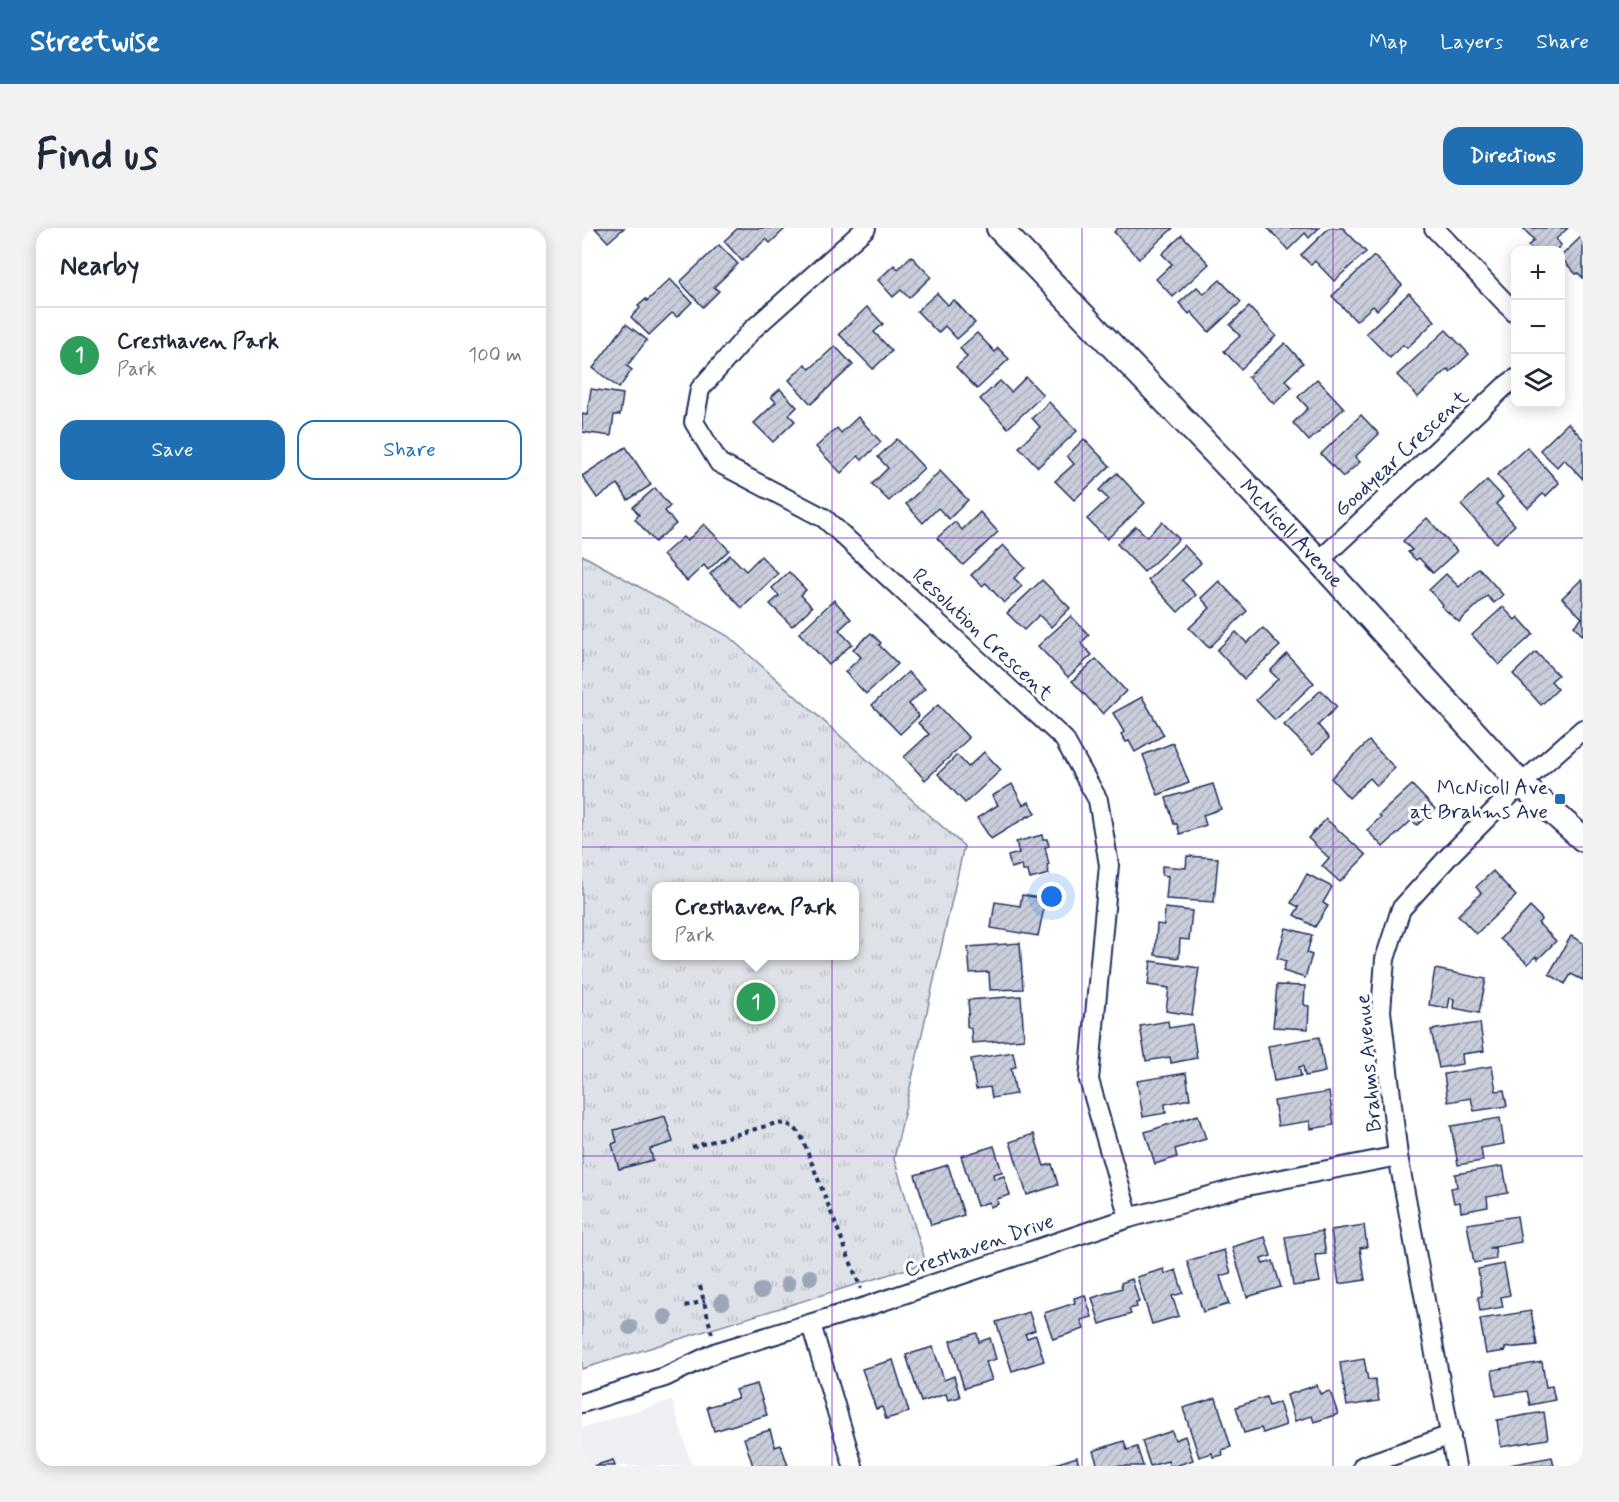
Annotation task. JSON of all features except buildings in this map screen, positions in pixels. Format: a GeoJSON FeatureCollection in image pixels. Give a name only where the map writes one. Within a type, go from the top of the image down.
{"type":"FeatureCollection","features":[{"type":"Feature","properties":{"kind":"street","name":"Resolution Crescent"},"geometry":{"type":"LineString","coordinates":[[866,228],[745,339],[700,389],[694,422],[719,463],[824,518],[1064,740],[1098,800],[1109,865],[1089,1080],[1130,1218]]}},
{"type":"Feature","properties":{"kind":"street","name":"McNicoll Avenue"},"geometry":{"type":"LineString","coordinates":[[999,228],[1319,561],[1521,784],[1583,839]]}},
{"type":"Feature","properties":{"kind":"street"},"geometry":{"type":"LineString","coordinates":[[1434,228],[1511,309]]}},
{"type":"Feature","properties":{"kind":"street","name":"Goodyear Crescent"},"geometry":{"type":"LineString","coordinates":[[1319,561],[1511,382]]}},
{"type":"Feature","properties":{"kind":"street","name":"Brahms Avenue"},"geometry":{"type":"LineString","coordinates":[[1456,1466],[1398,1156],[1381,1011],[1385,959],[1401,909],[1451,854],[1521,784],[1583,729]]}},
{"type":"Feature","properties":{"kind":"street","name":"Cresthaven Drive"},"geometry":{"type":"LineString","coordinates":[[582,1403],[665,1377],[717,1352],[868,1306],[1130,1218],[1242,1187],[1398,1156]]}},
{"type":"Feature","properties":{"kind":"street"},"geometry":{"type":"LineString","coordinates":[[811,1324],[853,1466]]}},
{"type":"Feature","properties":{"kind":"street"},"geometry":{"type":"LineString","coordinates":[[1363,1466],[1451,1436]]}},
{"type":"Feature","properties":{"kind":"path"},"geometry":{"type":"LineString","coordinates":[[692,1147],[773,1124],[785,1123],[796,1129],[802,1138],[868,1306]]}},
{"type":"Feature","properties":{"kind":"path"},"geometry":{"type":"LineString","coordinates":[[700,1286],[717,1352]]}},
{"type":"Feature","properties":{"kind":"path"},"geometry":{"type":"LineString","coordinates":[[685,1306],[705,1301]]}},
{"type":"Feature","properties":{"kind":"shaded area"},"geometry":{"type":"Polygon","coordinates":[[[672,1400],[692,1466],[582,1466],[582,1428],[672,1400]]]}},
{"type":"Feature","properties":{"kind":"green space"},"geometry":{"type":"Polygon","coordinates":[[[582,555],[728,636],[964,846],[894,1159],[926,1263],[582,1369],[582,555]]]}},
{"type":"Feature","properties":{"kind":"place","name":"McNicoll Ave at Brahms Ave"},"geometry":{"type":"Point","coordinates":[1560,799]}},
{"type":"Feature","properties":{"kind":"place","name":"Cresthaven Park"},"geometry":{"type":"Point","coordinates":[756,1002]}}]}
